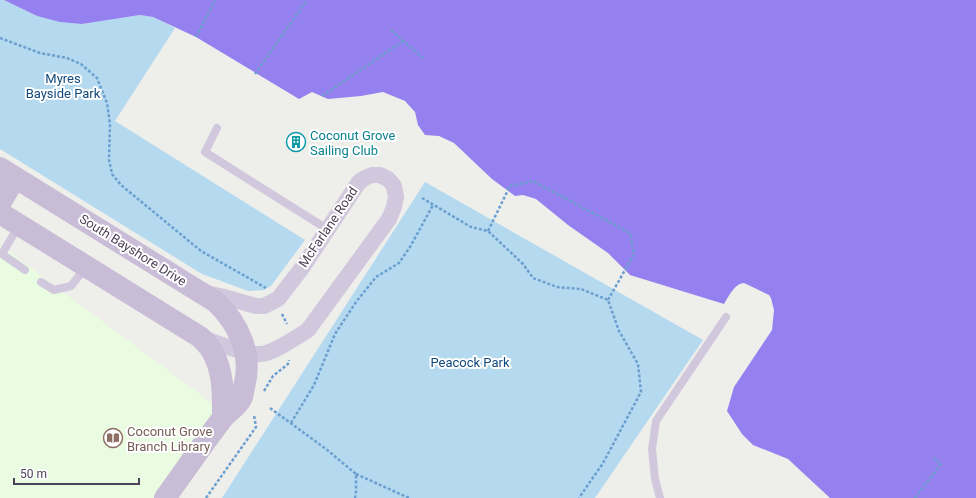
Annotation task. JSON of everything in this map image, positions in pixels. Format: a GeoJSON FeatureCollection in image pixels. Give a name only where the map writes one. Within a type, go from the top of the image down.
{"type":"FeatureCollection","features":[{"type":"Feature","properties":{"kind":"main road"},"geometry":{"type":"LineString","coordinates":[[0,203],[8,173]]}},
{"type":"Feature","properties":{"kind":"main road","name":"South Bayshore Drive"},"geometry":{"type":"LineString","coordinates":[[8,173],[216,302],[237,330],[246,352]]}},
{"type":"Feature","properties":{"kind":"main road"},"geometry":{"type":"LineString","coordinates":[[0,212],[200,337],[212,350],[218,363],[222,382],[223,418]]}},
{"type":"Feature","properties":{"kind":"main road"},"geometry":{"type":"LineString","coordinates":[[165,498],[223,418],[241,400],[247,369],[246,352]]}},
{"type":"Feature","properties":{"kind":"street","name":"McFarlane Road"},"geometry":{"type":"LineString","coordinates":[[200,292],[256,306],[264,306],[272,303],[284,293],[359,182],[372,175],[388,179],[394,186],[396,197],[389,219],[308,330],[290,341],[261,354],[246,352],[200,337]]}},
{"type":"Feature","properties":{"kind":"lane"},"geometry":{"type":"LineString","coordinates":[[217,128],[205,152],[327,229]]}},
{"type":"Feature","properties":{"kind":"lane"},"geometry":{"type":"LineString","coordinates":[[19,225],[1,255],[25,270]]}},
{"type":"Feature","properties":{"kind":"lane"},"geometry":{"type":"LineString","coordinates":[[41,282],[54,290],[71,286],[86,266]]}},
{"type":"Feature","properties":{"kind":"lane"},"geometry":{"type":"LineString","coordinates":[[660,498],[655,479],[652,449],[656,421],[726,317]]}},
{"type":"Feature","properties":{"kind":"path"},"geometry":{"type":"LineString","coordinates":[[196,37],[215,0]]}},
{"type":"Feature","properties":{"kind":"path"},"geometry":{"type":"LineString","coordinates":[[255,74],[307,0]]}},
{"type":"Feature","properties":{"kind":"path"},"geometry":{"type":"LineString","coordinates":[[391,30],[424,59]]}},
{"type":"Feature","properties":{"kind":"path"},"geometry":{"type":"LineString","coordinates":[[0,38],[40,53],[67,58],[81,64],[97,78],[107,103],[110,124],[109,160],[112,174],[127,190],[201,251],[264,286],[268,291]]}},
{"type":"Feature","properties":{"kind":"path"},"geometry":{"type":"LineString","coordinates":[[322,96],[403,41]]}},
{"type":"Feature","properties":{"kind":"path"},"geometry":{"type":"LineString","coordinates":[[488,231],[510,186],[533,181],[630,233],[634,254],[608,300]]}},
{"type":"Feature","properties":{"kind":"path"},"geometry":{"type":"LineString","coordinates":[[422,198],[471,227],[488,231],[523,264],[533,278],[557,287],[581,289],[608,300],[619,331],[638,364],[641,392],[603,463],[579,498]]}},
{"type":"Feature","properties":{"kind":"path"},"geometry":{"type":"LineString","coordinates":[[291,423],[314,385],[335,334],[356,302],[376,277],[399,263],[410,247],[433,205]]}},
{"type":"Feature","properties":{"kind":"path"},"geometry":{"type":"LineString","coordinates":[[279,309],[288,325]]}},
{"type":"Feature","properties":{"kind":"path"},"geometry":{"type":"LineString","coordinates":[[263,392],[273,376],[288,364],[290,354]]}},
{"type":"Feature","properties":{"kind":"path"},"geometry":{"type":"LineString","coordinates":[[270,408],[326,449],[356,474],[409,498]]}},
{"type":"Feature","properties":{"kind":"path"},"geometry":{"type":"LineString","coordinates":[[206,498],[256,427],[253,411]]}},
{"type":"Feature","properties":{"kind":"path"},"geometry":{"type":"LineString","coordinates":[[915,498],[941,464],[934,458]]}},
{"type":"Feature","properties":{"kind":"path"},"geometry":{"type":"LineString","coordinates":[[355,498],[356,474]]}},
{"type":"Feature","properties":{"kind":"shaded area"},"geometry":{"type":"Polygon","coordinates":[[[4,0],[976,0],[976,498],[830,498],[788,459],[753,445],[742,434],[727,411],[734,387],[772,330],[774,310],[769,295],[744,283],[735,288],[724,304],[630,275],[608,253],[568,225],[536,199],[523,195],[515,196],[492,179],[454,143],[439,136],[425,135],[418,125],[415,112],[405,101],[383,92],[328,99],[312,92],[299,99],[196,37],[153,17],[140,15],[82,24],[60,22],[37,16],[4,0]]]}},
{"type":"Feature","properties":{"kind":"shaded area"},"geometry":{"type":"Polygon","coordinates":[[[0,245],[233,419],[178,498],[0,498],[0,245]]]}},
{"type":"Feature","properties":{"kind":"green space","name":"Myres Bayside Park"},"geometry":{"type":"Polygon","coordinates":[[[0,0],[4,0],[37,16],[82,24],[140,15],[153,17],[175,28],[115,121],[305,240],[271,286],[264,290],[248,291],[202,274],[0,149],[0,0]]]}},
{"type":"Feature","properties":{"kind":"green space","name":"Peacock Park"},"geometry":{"type":"Polygon","coordinates":[[[425,182],[703,340],[595,498],[222,498],[425,182]]]}},
{"type":"Feature","properties":{"kind":"place","name":"Coconut Grove Sailing Club"},"geometry":{"type":"Point","coordinates":[296,142]}},
{"type":"Feature","properties":{"kind":"place","name":"Coconut Grove Branch Library"},"geometry":{"type":"Point","coordinates":[113,438]}}]}
